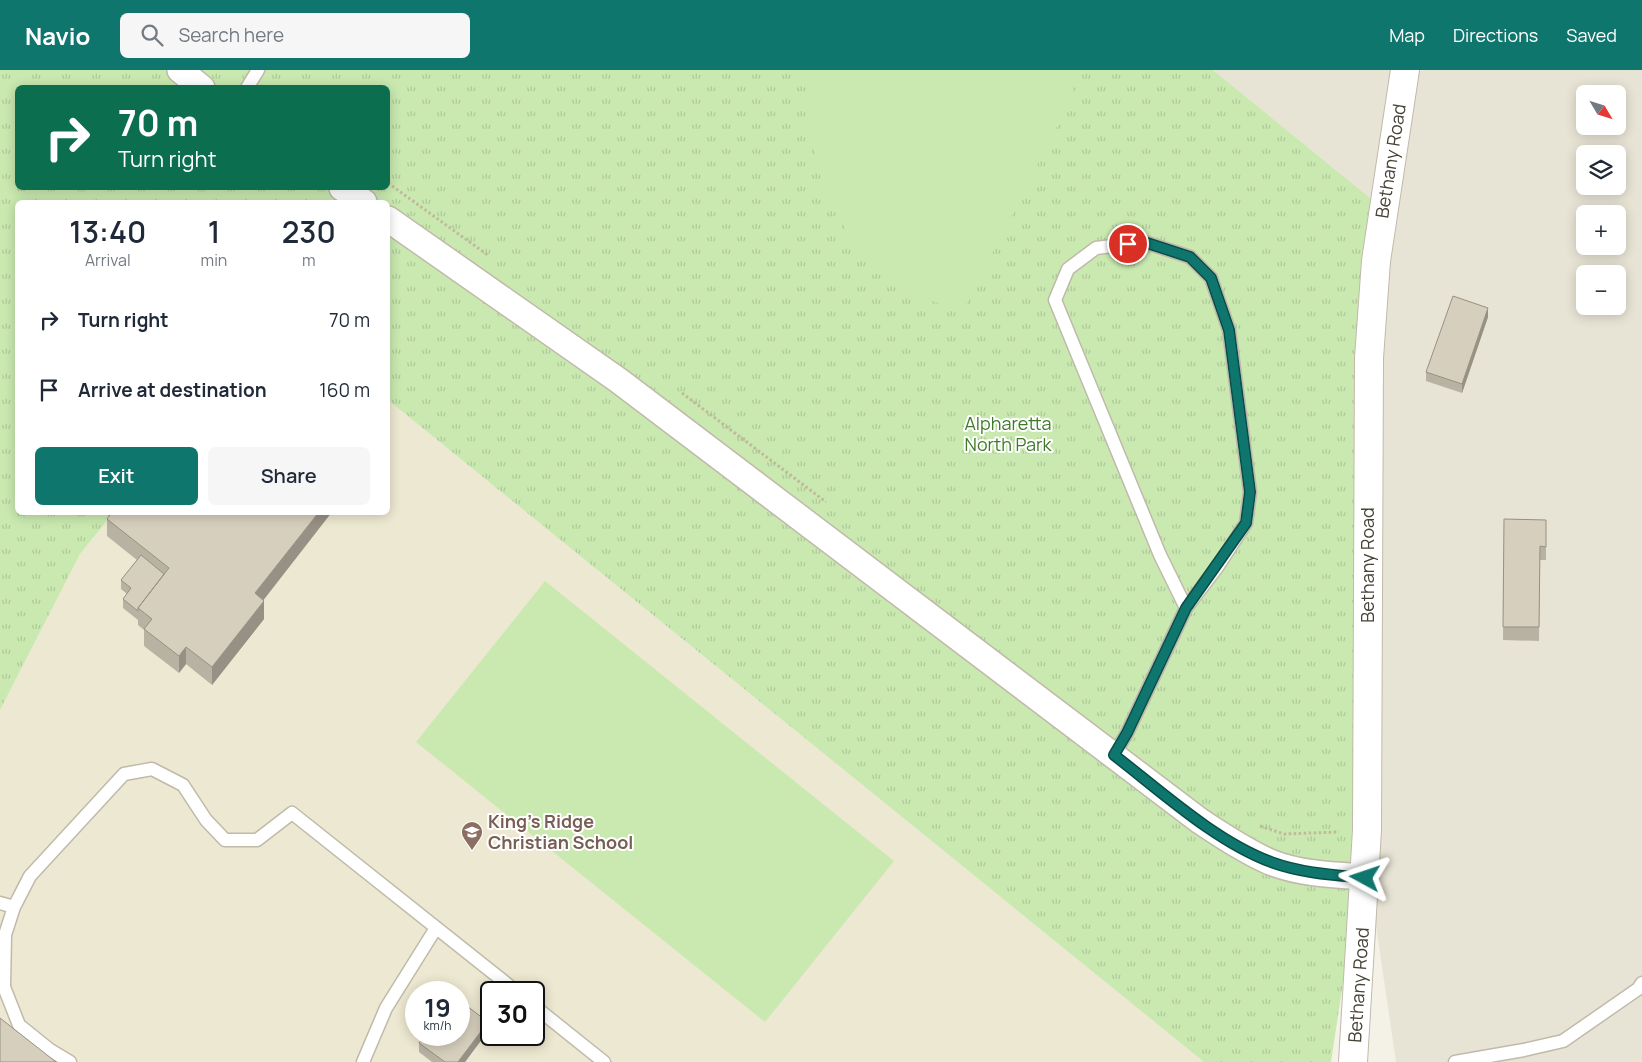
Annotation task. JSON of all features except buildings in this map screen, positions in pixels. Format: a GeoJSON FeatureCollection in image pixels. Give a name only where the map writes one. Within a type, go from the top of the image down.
{"type":"FeatureCollection","features":[{"type":"Feature","properties":{"kind":"street"},"geometry":{"type":"LineString","coordinates":[[180,70],[198,85]]}},
{"type":"Feature","properties":{"kind":"street","name":"Bethany Road"},"geometry":{"type":"LineString","coordinates":[[1353,1062],[1367,830],[1369,358],[1376,261],[1405,70]]}},
{"type":"Feature","properties":{"kind":"street"},"geometry":{"type":"LineString","coordinates":[[345,190],[361,200]]}},
{"type":"Feature","properties":{"kind":"street"},"geometry":{"type":"LineString","coordinates":[[390,220],[618,380],[1200,821],[1236,845],[1262,858],[1312,873],[1365,878]]}},
{"type":"Feature","properties":{"kind":"lane"},"geometry":{"type":"LineString","coordinates":[[249,85],[258,70]]}},
{"type":"Feature","properties":{"kind":"lane"},"geometry":{"type":"LineString","coordinates":[[1114,755],[1127,733],[1186,608],[1246,523],[1250,492],[1229,330],[1211,278],[1190,257],[1144,242],[1096,248],[1068,270],[1054,300],[1160,555],[1186,608]]}},
{"type":"Feature","properties":{"kind":"lane"},"geometry":{"type":"LineString","coordinates":[[70,1062],[50,1050],[20,1025],[4,987],[5,935],[14,907],[30,876],[124,774],[152,769],[183,785],[206,820],[225,840],[257,840],[292,813],[503,981]]}},
{"type":"Feature","properties":{"kind":"lane"},"geometry":{"type":"LineString","coordinates":[[0,903],[14,907]]}},
{"type":"Feature","properties":{"kind":"lane"},"geometry":{"type":"LineString","coordinates":[[362,1062],[386,1008],[436,928]]}},
{"type":"Feature","properties":{"kind":"lane"},"geometry":{"type":"LineString","coordinates":[[1455,1062],[1524,1050],[1562,1041],[1638,989],[1642,983]]}},
{"type":"Feature","properties":{"kind":"lane"},"geometry":{"type":"LineString","coordinates":[[545,1015],[604,1062]]}},
{"type":"Feature","properties":{"kind":"path"},"geometry":{"type":"LineString","coordinates":[[390,184],[491,257]]}},
{"type":"Feature","properties":{"kind":"path"},"geometry":{"type":"LineString","coordinates":[[681,392],[828,504]]}},
{"type":"Feature","properties":{"kind":"path"},"geometry":{"type":"LineString","coordinates":[[1259,826],[1284,834],[1367,830]]}},
{"type":"Feature","properties":{"kind":"shaded area"},"geometry":{"type":"Polygon","coordinates":[[[1213,70],[1642,70],[1642,1062],[1396,1062],[1364,844],[1380,206],[1213,70]]]}},
{"type":"Feature","properties":{"kind":"shaded area","name":"King's Ridge Christian School"},"geometry":{"type":"Polygon","coordinates":[[[390,402],[1204,1062],[0,1062],[0,710],[80,554],[111,515],[390,515],[390,402]]]}},
{"type":"Feature","properties":{"kind":"green space","name":"Alpharetta North Park"},"geometry":{"type":"Polygon","coordinates":[[[0,70],[1213,70],[1380,206],[1364,844],[1331,1062],[1204,1062],[390,402],[390,200],[15,200],[15,515],[111,515],[80,554],[0,710],[0,70]]]}},
{"type":"Feature","properties":{"kind":"green space"},"geometry":{"type":"Polygon","coordinates":[[[811,70],[1068,70],[1074,93],[962,312],[924,298],[892,276],[849,237],[819,172],[806,108],[811,70]]]}},
{"type":"Feature","properties":{"kind":"green space"},"geometry":{"type":"Polygon","coordinates":[[[545,581],[894,861],[765,1022],[416,742],[545,581]]]}},
{"type":"Feature","properties":{"kind":"place","name":"King's Ridge Christian School"},"geometry":{"type":"Point","coordinates":[472,851]}},
{"type":"Feature","properties":{"kind":"route"},"geometry":{"type":"LineString","coordinates":[[1128,244],[1144,242],[1190,257],[1211,278],[1229,330],[1250,492],[1246,523],[1218,566],[1186,608],[1127,733],[1114,755],[1200,821],[1236,845],[1271,862],[1312,873],[1365,878]]}}]}
